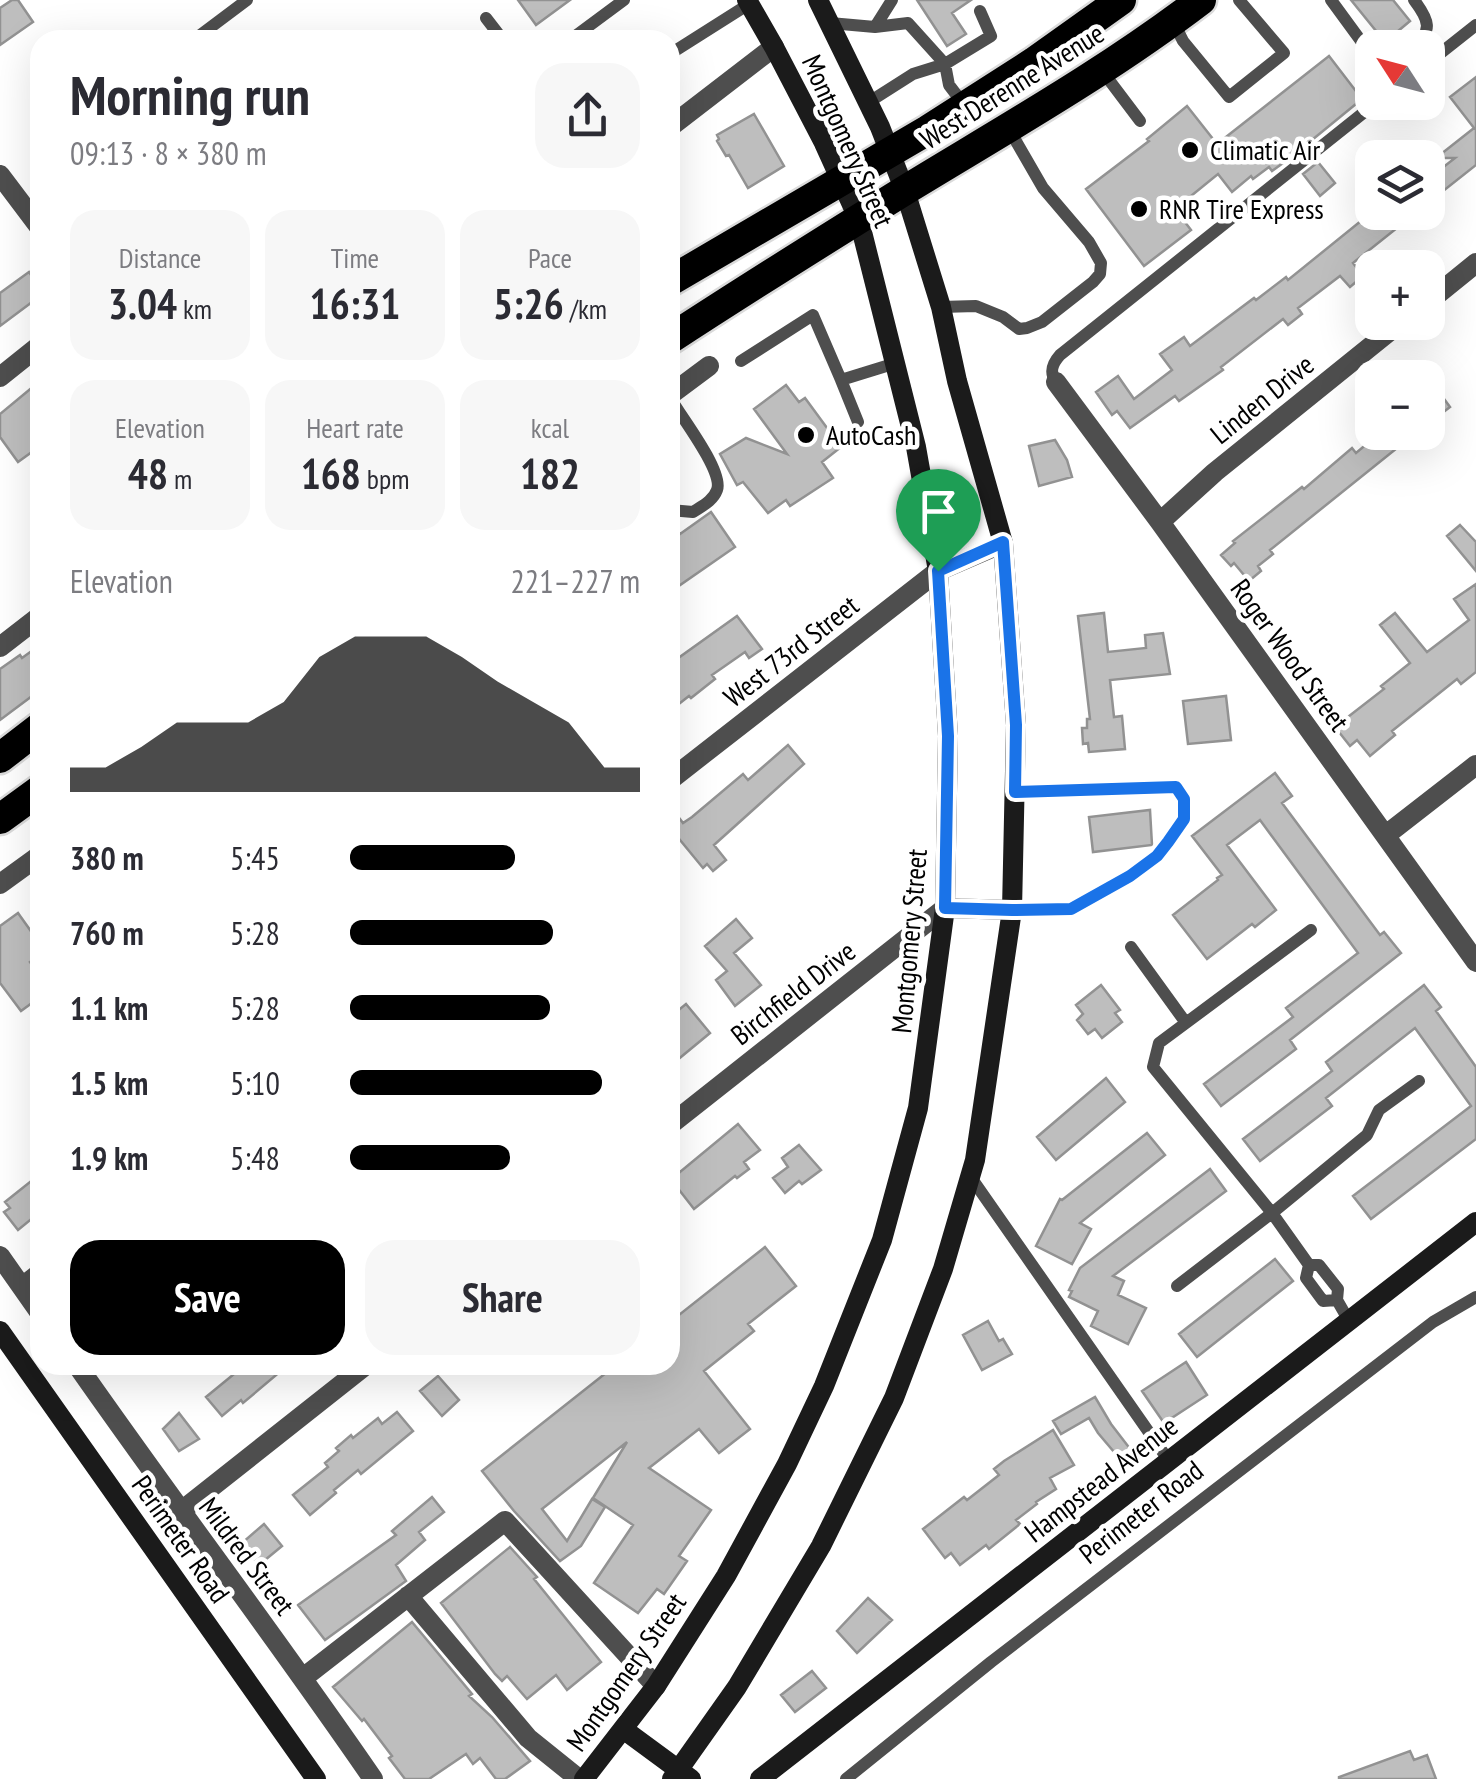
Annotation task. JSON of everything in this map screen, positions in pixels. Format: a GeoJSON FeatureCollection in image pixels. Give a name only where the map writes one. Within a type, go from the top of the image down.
{"type":"FeatureCollection","features":[{"type":"Feature","properties":{"kind":"highway","name":"West Derenne Avenue"},"geometry":{"type":"LineString","coordinates":[[680,275],[966,106],[1121,0]]}},
{"type":"Feature","properties":{"kind":"highway","name":"West Derenne Avenue"},"geometry":{"type":"LineString","coordinates":[[680,332],[806,250],[1063,96],[1201,0]]}},
{"type":"Feature","properties":{"kind":"highway"},"geometry":{"type":"LineString","coordinates":[[0,758],[30,736]]}},
{"type":"Feature","properties":{"kind":"highway"},"geometry":{"type":"LineString","coordinates":[[0,819],[30,797]]}},
{"type":"Feature","properties":{"kind":"street","name":"Montgomery Street"},"geometry":{"type":"LineString","coordinates":[[680,1776],[821,1546],[894,1398],[943,1269],[974,1160],[1012,910],[1016,725],[1003,542],[957,381],[941,307],[905,191],[869,102],[818,0]]}},
{"type":"Feature","properties":{"kind":"street","name":"Montgomery Street"},"geometry":{"type":"LineString","coordinates":[[582,1779],[656,1686],[726,1576],[788,1464],[824,1386],[882,1240],[918,1108],[945,908],[948,736],[938,571],[916,446],[859,220],[748,2]]}},
{"type":"Feature","properties":{"kind":"street"},"geometry":{"type":"LineString","coordinates":[[680,119],[774,47]]}},
{"type":"Feature","properties":{"kind":"street"},"geometry":{"type":"LineString","coordinates":[[0,176],[30,215]]}},
{"type":"Feature","properties":{"kind":"street"},"geometry":{"type":"LineString","coordinates":[[1445,288],[1476,262]]}},
{"type":"Feature","properties":{"kind":"street","name":"Linden Drive"},"geometry":{"type":"LineString","coordinates":[[1160,522],[1215,472],[1379,340]]}},
{"type":"Feature","properties":{"kind":"street"},"geometry":{"type":"LineString","coordinates":[[0,378],[30,353]]}},
{"type":"Feature","properties":{"kind":"street"},"geometry":{"type":"LineString","coordinates":[[680,388],[709,366]]}},
{"type":"Feature","properties":{"kind":"street","name":"Roger Wood Street"},"geometry":{"type":"LineString","coordinates":[[1056,382],[1476,962]]}},
{"type":"Feature","properties":{"kind":"street","name":"West 73rd Street"},"geometry":{"type":"LineString","coordinates":[[680,772],[938,571],[1003,542]]}},
{"type":"Feature","properties":{"kind":"street"},"geometry":{"type":"LineString","coordinates":[[0,648],[30,624]]}},
{"type":"Feature","properties":{"kind":"street"},"geometry":{"type":"LineString","coordinates":[[1386,836],[1476,765]]}},
{"type":"Feature","properties":{"kind":"street"},"geometry":{"type":"LineString","coordinates":[[0,884],[30,862]]}},
{"type":"Feature","properties":{"kind":"street"},"geometry":{"type":"LineString","coordinates":[[945,908],[1012,910]]}},
{"type":"Feature","properties":{"kind":"street","name":"Birchfield Drive"},"geometry":{"type":"LineString","coordinates":[[680,1117],[945,908]]}},
{"type":"Feature","properties":{"kind":"street","name":"Hampstead Avenue"},"geometry":{"type":"LineString","coordinates":[[760,1779],[1476,1222]]}},
{"type":"Feature","properties":{"kind":"street"},"geometry":{"type":"LineString","coordinates":[[0,1256],[30,1299]]}},
{"type":"Feature","properties":{"kind":"street"},"geometry":{"type":"LineString","coordinates":[[22,1287],[30,1281]]}},
{"type":"Feature","properties":{"kind":"street","name":"Perimeter Road"},"geometry":{"type":"LineString","coordinates":[[0,1331],[30,1374]]}},
{"type":"Feature","properties":{"kind":"street","name":"Perimeter Road"},"geometry":{"type":"LineString","coordinates":[[31,1375],[316,1779]]}},
{"type":"Feature","properties":{"kind":"street","name":"Mildred Street"},"geometry":{"type":"LineString","coordinates":[[83,1375],[373,1779]]}},
{"type":"Feature","properties":{"kind":"street"},"geometry":{"type":"LineString","coordinates":[[180,1512],[353,1375]]}},
{"type":"Feature","properties":{"kind":"street"},"geometry":{"type":"LineString","coordinates":[[304,1678],[505,1520],[656,1686]]}},
{"type":"Feature","properties":{"kind":"street"},"geometry":{"type":"LineString","coordinates":[[408,1596],[528,1738],[582,1779]]}},
{"type":"Feature","properties":{"kind":"street"},"geometry":{"type":"LineString","coordinates":[[622,1729],[680,1776]]}},
{"type":"Feature","properties":{"kind":"lane"},"geometry":{"type":"LineString","coordinates":[[207,30],[247,0]]}},
{"type":"Feature","properties":{"kind":"lane"},"geometry":{"type":"LineString","coordinates":[[584,30],[624,0]]}},
{"type":"Feature","properties":{"kind":"lane"},"geometry":{"type":"LineString","coordinates":[[874,27],[892,0]]}},
{"type":"Feature","properties":{"kind":"lane"},"geometry":{"type":"LineString","coordinates":[[1173,20],[1183,40],[1229,98],[1284,53],[1239,0]]}},
{"type":"Feature","properties":{"kind":"lane"},"geometry":{"type":"LineString","coordinates":[[1331,0],[1355,33]]}},
{"type":"Feature","properties":{"kind":"lane"},"geometry":{"type":"LineString","coordinates":[[1414,0],[1426,16],[1427,30]]}},
{"type":"Feature","properties":{"kind":"lane"},"geometry":{"type":"LineString","coordinates":[[680,47],[748,2]]}},
{"type":"Feature","properties":{"kind":"lane"},"geometry":{"type":"LineString","coordinates":[[869,102],[912,74],[946,64],[991,36],[980,10]]}},
{"type":"Feature","properties":{"kind":"lane"},"geometry":{"type":"LineString","coordinates":[[486,18],[495,30]]}},
{"type":"Feature","properties":{"kind":"lane"},"geometry":{"type":"LineString","coordinates":[[830,23],[874,27],[908,23],[946,64],[949,85],[966,106]]}},
{"type":"Feature","properties":{"kind":"lane"},"geometry":{"type":"LineString","coordinates":[[1445,50],[1476,25]]}},
{"type":"Feature","properties":{"kind":"lane"},"geometry":{"type":"LineString","coordinates":[[1101,70],[1140,121]]}},
{"type":"Feature","properties":{"kind":"lane"},"geometry":{"type":"LineString","coordinates":[[1056,382],[1052,368],[1060,355],[1355,120]]}},
{"type":"Feature","properties":{"kind":"lane"},"geometry":{"type":"LineString","coordinates":[[941,307],[976,306],[1019,328],[1028,328],[1042,322],[1100,274],[1101,263],[1089,242],[1043,188],[1009,128]]}},
{"type":"Feature","properties":{"kind":"lane"},"geometry":{"type":"LineString","coordinates":[[741,361],[813,316],[858,422]]}},
{"type":"Feature","properties":{"kind":"lane"},"geometry":{"type":"LineString","coordinates":[[841,380],[896,363]]}},
{"type":"Feature","properties":{"kind":"lane"},"geometry":{"type":"LineString","coordinates":[[680,412],[718,480],[710,501],[693,512],[680,511]]}},
{"type":"Feature","properties":{"kind":"lane"},"geometry":{"type":"LineString","coordinates":[[1012,910],[1071,909],[1157,856],[1184,819],[1184,799],[1176,787],[1015,792]]}},
{"type":"Feature","properties":{"kind":"lane"},"geometry":{"type":"LineString","coordinates":[[1311,930],[1159,1043],[1153,1067],[1272,1213],[1308,1265],[1319,1265],[1338,1289],[1337,1300],[1349,1322]]}},
{"type":"Feature","properties":{"kind":"lane"},"geometry":{"type":"LineString","coordinates":[[1131,947],[1186,1023]]}},
{"type":"Feature","properties":{"kind":"lane"},"geometry":{"type":"LineString","coordinates":[[1177,1286],[1367,1134],[1379,1110],[1418,1081]]}},
{"type":"Feature","properties":{"kind":"lane"},"geometry":{"type":"LineString","coordinates":[[970,1175],[1169,1461]]}},
{"type":"Feature","properties":{"kind":"lane","name":"Perimeter Road"},"geometry":{"type":"LineString","coordinates":[[846,1779],[991,1662],[1433,1322],[1476,1297]]}},
{"type":"Feature","properties":{"kind":"building"},"geometry":{"type":"Polygon","coordinates":[[[18,0],[33,22],[0,45],[0,8],[18,0]]]}},
{"type":"Feature","properties":{"kind":"building"},"geometry":{"type":"Polygon","coordinates":[[[518,0],[570,0],[536,25],[518,0]]]}},
{"type":"Feature","properties":{"kind":"building"},"geometry":{"type":"Polygon","coordinates":[[[917,0],[971,0],[952,13],[966,34],[947,46],[917,0]]]}},
{"type":"Feature","properties":{"kind":"building"},"geometry":{"type":"Polygon","coordinates":[[[1351,0],[1393,0],[1410,21],[1399,30],[1375,30],[1351,0]]]}},
{"type":"Feature","properties":{"kind":"building"},"geometry":{"type":"Polygon","coordinates":[[[1329,56],[1355,90],[1355,105],[1272,171],[1269,167],[1253,179],[1251,176],[1232,192],[1218,174],[1175,209],[1191,230],[1144,266],[1086,189],[1187,106],[1217,144],[1329,56]]]}},
{"type":"Feature","properties":{"kind":"building"},"geometry":{"type":"Polygon","coordinates":[[[1476,77],[1476,165],[1445,190],[1445,166],[1455,158],[1445,158],[1445,151],[1474,128],[1450,97],[1476,77]]]}},
{"type":"Feature","properties":{"kind":"building"},"geometry":{"type":"Polygon","coordinates":[[[754,114],[784,166],[748,188],[717,141],[717,135],[754,114]]]}},
{"type":"Feature","properties":{"kind":"building"},"geometry":{"type":"Polygon","coordinates":[[[1318,162],[1335,183],[1320,196],[1303,174],[1318,162]]]}},
{"type":"Feature","properties":{"kind":"building"},"geometry":{"type":"Polygon","coordinates":[[[1355,226],[1355,230],[1394,230],[1369,250],[1355,250],[1355,283],[1350,287],[1340,276],[1298,308],[1302,314],[1288,325],[1283,319],[1221,367],[1223,370],[1179,401],[1175,396],[1130,428],[1117,411],[1112,415],[1096,392],[1118,376],[1134,399],[1172,370],[1160,354],[1184,337],[1190,346],[1254,298],[1286,277],[1288,280],[1355,226]]]}},
{"type":"Feature","properties":{"kind":"building"},"geometry":{"type":"Polygon","coordinates":[[[30,273],[30,304],[0,326],[0,293],[30,273]]]}},
{"type":"Feature","properties":{"kind":"building"},"geometry":{"type":"Polygon","coordinates":[[[786,385],[799,402],[805,398],[841,447],[822,462],[833,478],[790,506],[786,500],[768,513],[743,482],[737,485],[720,454],[746,438],[787,454],[754,409],[786,385]]]}},
{"type":"Feature","properties":{"kind":"building"},"geometry":{"type":"Polygon","coordinates":[[[30,389],[30,453],[18,462],[0,437],[0,414],[30,389]]]}},
{"type":"Feature","properties":{"kind":"building"},"geometry":{"type":"Polygon","coordinates":[[[1055,440],[1072,477],[1039,486],[1029,446],[1055,440]]]}},
{"type":"Feature","properties":{"kind":"building"},"geometry":{"type":"Polygon","coordinates":[[[1352,448],[1356,453],[1395,450],[1270,550],[1273,554],[1258,566],[1261,571],[1249,581],[1221,555],[1233,541],[1352,448]]]}},
{"type":"Feature","properties":{"kind":"building"},"geometry":{"type":"Polygon","coordinates":[[[711,512],[735,547],[680,585],[680,534],[711,512]]]}},
{"type":"Feature","properties":{"kind":"building"},"geometry":{"type":"Polygon","coordinates":[[[1460,525],[1476,542],[1476,571],[1447,536],[1460,525]]]}},
{"type":"Feature","properties":{"kind":"building"},"geometry":{"type":"Polygon","coordinates":[[[1476,584],[1476,672],[1461,684],[1457,679],[1392,731],[1395,735],[1370,756],[1357,740],[1350,746],[1335,727],[1410,663],[1380,625],[1395,613],[1427,652],[1469,620],[1454,599],[1476,584]]]}},
{"type":"Feature","properties":{"kind":"building"},"geometry":{"type":"Polygon","coordinates":[[[1104,613],[1108,652],[1146,648],[1145,635],[1163,633],[1170,674],[1110,680],[1114,717],[1122,716],[1125,749],[1089,752],[1088,743],[1083,744],[1082,728],[1087,728],[1090,719],[1078,616],[1104,613]]]}},
{"type":"Feature","properties":{"kind":"building"},"geometry":{"type":"Polygon","coordinates":[[[737,616],[762,649],[749,658],[745,652],[680,703],[680,657],[737,616]]]}},
{"type":"Feature","properties":{"kind":"building"},"geometry":{"type":"Polygon","coordinates":[[[30,652],[30,698],[0,720],[0,669],[20,655],[22,658],[30,652]]]}},
{"type":"Feature","properties":{"kind":"building"},"geometry":{"type":"Polygon","coordinates":[[[1226,696],[1231,740],[1188,744],[1183,701],[1226,696]]]}},
{"type":"Feature","properties":{"kind":"building"},"geometry":{"type":"Polygon","coordinates":[[[788,745],[804,764],[714,845],[726,860],[713,871],[707,864],[703,868],[680,840],[680,819],[683,823],[692,817],[743,774],[748,780],[788,745]]]}},
{"type":"Feature","properties":{"kind":"building"},"geometry":{"type":"Polygon","coordinates":[[[1275,773],[1292,796],[1282,803],[1380,935],[1384,932],[1401,953],[1290,1040],[1296,1049],[1221,1106],[1204,1084],[1293,1017],[1286,1008],[1358,953],[1260,820],[1227,845],[1276,910],[1207,959],[1173,915],[1222,875],[1192,836],[1275,773]]]}},
{"type":"Feature","properties":{"kind":"building"},"geometry":{"type":"Polygon","coordinates":[[[1150,810],[1152,845],[1093,852],[1089,817],[1150,810]]]}},
{"type":"Feature","properties":{"kind":"building"},"geometry":{"type":"Polygon","coordinates":[[[18,913],[30,930],[30,1004],[21,1011],[0,983],[0,926],[18,913]]]}},
{"type":"Feature","properties":{"kind":"building"},"geometry":{"type":"Polygon","coordinates":[[[736,919],[752,938],[734,953],[761,985],[735,1006],[716,980],[727,971],[705,946],[736,919]]]}},
{"type":"Feature","properties":{"kind":"building"},"geometry":{"type":"Polygon","coordinates":[[[1101,985],[1120,1010],[1115,1013],[1122,1022],[1102,1038],[1095,1029],[1088,1034],[1077,1020],[1083,1014],[1076,1005],[1101,985]]]}},
{"type":"Feature","properties":{"kind":"building"},"geometry":{"type":"Polygon","coordinates":[[[1424,985],[1441,1007],[1436,1011],[1476,1067],[1476,1139],[1371,1219],[1353,1196],[1471,1106],[1415,1028],[1326,1098],[1332,1106],[1260,1161],[1243,1139],[1332,1071],[1326,1062],[1424,985]]]}},
{"type":"Feature","properties":{"kind":"building"},"geometry":{"type":"Polygon","coordinates":[[[686,1004],[710,1033],[680,1058],[680,1009],[686,1004]]]}},
{"type":"Feature","properties":{"kind":"building"},"geometry":{"type":"Polygon","coordinates":[[[1106,1078],[1125,1102],[1056,1160],[1037,1137],[1106,1078]]]}},
{"type":"Feature","properties":{"kind":"building"},"geometry":{"type":"Polygon","coordinates":[[[738,1124],[760,1150],[744,1162],[749,1169],[694,1209],[680,1191],[680,1172],[738,1124]]]}},
{"type":"Feature","properties":{"kind":"building"},"geometry":{"type":"Polygon","coordinates":[[[1147,1133],[1165,1155],[1080,1223],[1091,1229],[1072,1264],[1036,1246],[1060,1199],[1147,1133]]]}},
{"type":"Feature","properties":{"kind":"building"},"geometry":{"type":"Polygon","coordinates":[[[799,1145],[821,1170],[785,1193],[773,1178],[788,1167],[782,1158],[799,1145]]]}},
{"type":"Feature","properties":{"kind":"building"},"geometry":{"type":"Polygon","coordinates":[[[1210,1169],[1226,1191],[1113,1276],[1124,1281],[1118,1295],[1146,1308],[1128,1344],[1091,1326],[1098,1311],[1069,1297],[1080,1268],[1210,1169]]]}},
{"type":"Feature","properties":{"kind":"building"},"geometry":{"type":"Polygon","coordinates":[[[30,1182],[30,1220],[18,1230],[4,1212],[10,1208],[5,1202],[30,1182]]]}},
{"type":"Feature","properties":{"kind":"building"},"geometry":{"type":"Polygon","coordinates":[[[765,1247],[796,1286],[748,1324],[754,1331],[704,1371],[750,1429],[719,1453],[699,1429],[649,1468],[711,1510],[679,1556],[687,1561],[664,1594],[657,1589],[638,1613],[594,1583],[633,1525],[593,1498],[627,1442],[542,1509],[567,1541],[592,1499],[605,1507],[581,1546],[560,1561],[482,1471],[603,1375],[680,1375],[680,1314],[765,1247]]]}},
{"type":"Feature","properties":{"kind":"building"},"geometry":{"type":"Polygon","coordinates":[[[1275,1259],[1293,1281],[1197,1357],[1179,1334],[1275,1259]]]}},
{"type":"Feature","properties":{"kind":"building"},"geometry":{"type":"Polygon","coordinates":[[[988,1321],[1012,1354],[982,1370],[963,1335],[988,1321]]]}},
{"type":"Feature","properties":{"kind":"building"},"geometry":{"type":"Polygon","coordinates":[[[1186,1362],[1207,1395],[1164,1423],[1142,1391],[1186,1362]]]}},
{"type":"Feature","properties":{"kind":"building"},"geometry":{"type":"Polygon","coordinates":[[[233,1375],[276,1375],[222,1416],[206,1397],[233,1375]]]}},
{"type":"Feature","properties":{"kind":"building"},"geometry":{"type":"Polygon","coordinates":[[[438,1376],[459,1400],[442,1416],[420,1391],[438,1376]]]}},
{"type":"Feature","properties":{"kind":"building"},"geometry":{"type":"Polygon","coordinates":[[[1095,1397],[1131,1450],[1120,1459],[1089,1418],[1061,1434],[1053,1421],[1095,1397]]]}},
{"type":"Feature","properties":{"kind":"building"},"geometry":{"type":"Polygon","coordinates":[[[397,1412],[413,1431],[361,1474],[358,1470],[310,1515],[293,1495],[328,1467],[325,1463],[351,1435],[353,1438],[378,1418],[382,1424],[397,1412]]]}},
{"type":"Feature","properties":{"kind":"building"},"geometry":{"type":"Polygon","coordinates":[[[179,1413],[199,1439],[179,1451],[163,1429],[179,1413]]]}},
{"type":"Feature","properties":{"kind":"building"},"geometry":{"type":"Polygon","coordinates":[[[1053,1430],[1074,1465],[1050,1478],[1056,1489],[1036,1502],[1016,1520],[1020,1524],[989,1549],[986,1545],[960,1565],[951,1553],[945,1558],[923,1529],[999,1475],[994,1469],[1004,1461],[1053,1430]]]}},
{"type":"Feature","properties":{"kind":"building"},"geometry":{"type":"Polygon","coordinates":[[[432,1497],[444,1512],[419,1532],[425,1540],[396,1565],[406,1581],[325,1640],[298,1605],[396,1535],[392,1531],[432,1497]]]}},
{"type":"Feature","properties":{"kind":"building"},"geometry":{"type":"Polygon","coordinates":[[[264,1524],[282,1546],[259,1565],[241,1544],[264,1524]]]}},
{"type":"Feature","properties":{"kind":"building"},"geometry":{"type":"Polygon","coordinates":[[[510,1547],[601,1662],[567,1690],[556,1675],[527,1699],[507,1676],[502,1681],[495,1674],[441,1603],[510,1547]]]}},
{"type":"Feature","properties":{"kind":"building"},"geometry":{"type":"Polygon","coordinates":[[[868,1598],[892,1620],[857,1653],[837,1631],[868,1598]]]}},
{"type":"Feature","properties":{"kind":"building"},"geometry":{"type":"Polygon","coordinates":[[[412,1622],[472,1694],[469,1696],[530,1761],[505,1779],[496,1779],[480,1758],[473,1764],[466,1754],[429,1779],[405,1779],[364,1719],[333,1687],[412,1622]]]}},
{"type":"Feature","properties":{"kind":"building"},"geometry":{"type":"Polygon","coordinates":[[[812,1671],[826,1688],[795,1712],[781,1695],[812,1671]]]}},
{"type":"Feature","properties":{"kind":"building"},"geometry":{"type":"Polygon","coordinates":[[[1410,1751],[1414,1760],[1427,1755],[1436,1779],[1339,1779],[1339,1777],[1410,1751]]]}},
{"type":"Feature","properties":{"kind":"place","name":"Climatic Air"},"geometry":{"type":"Point","coordinates":[1190,150]}},
{"type":"Feature","properties":{"kind":"place","name":"RNR Tire Express"},"geometry":{"type":"Point","coordinates":[1139,209]}},
{"type":"Feature","properties":{"kind":"place","name":"AutoCash"},"geometry":{"type":"Point","coordinates":[806,435]}},
{"type":"Feature","properties":{"kind":"route"},"geometry":{"type":"LineString","coordinates":[[1003,542],[1016,725],[1015,792],[1176,787],[1184,799],[1184,819],[1157,856],[1071,909],[945,908],[948,736],[938,571],[1003,542]]}}]}
